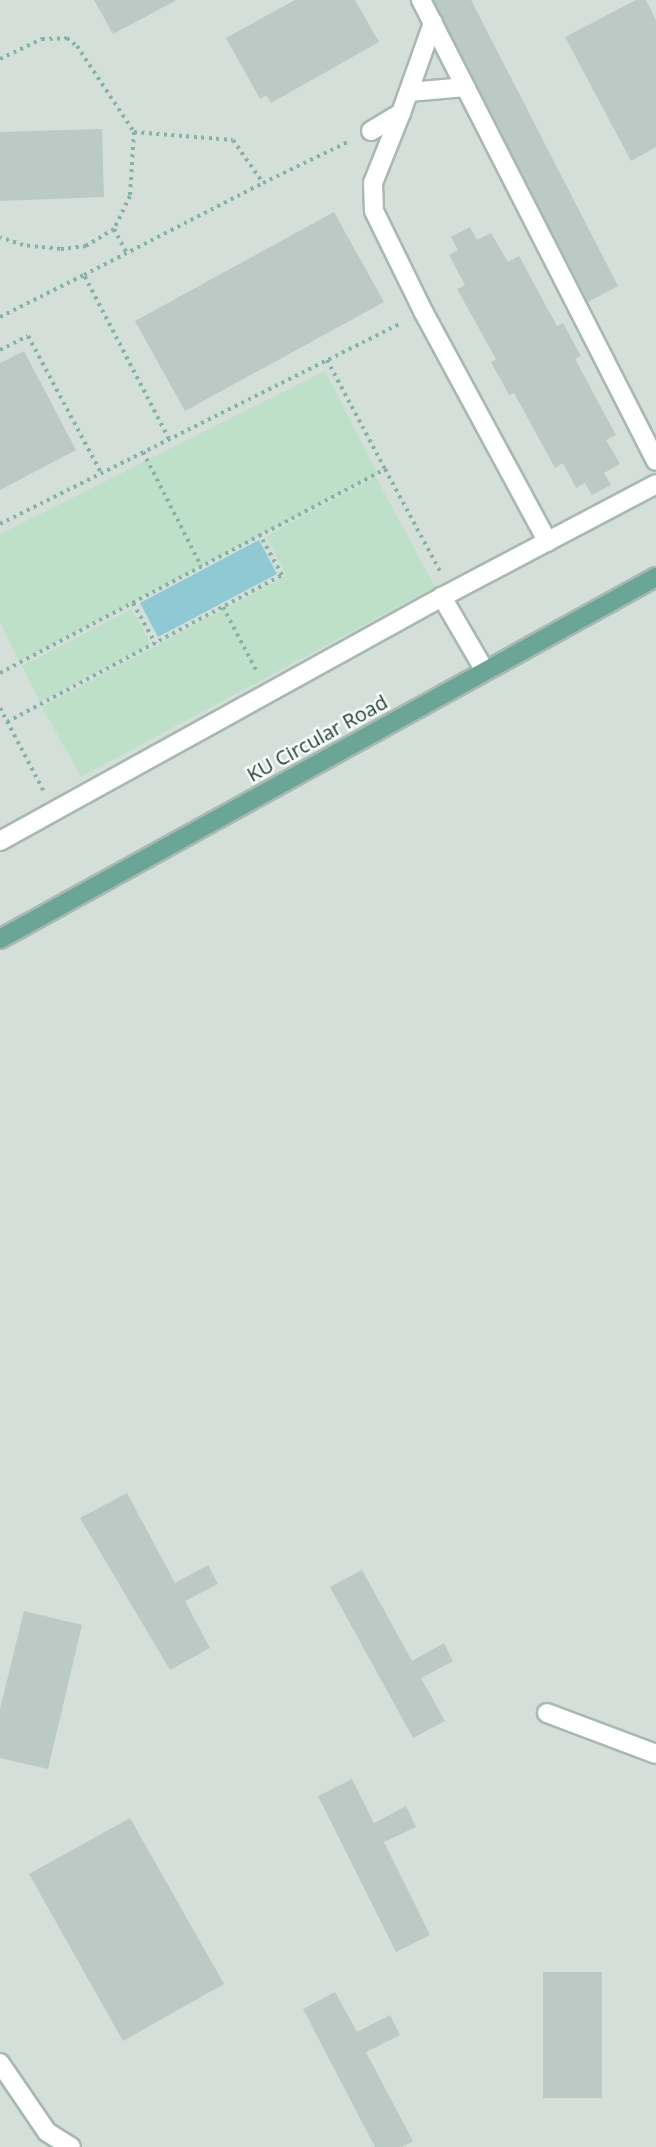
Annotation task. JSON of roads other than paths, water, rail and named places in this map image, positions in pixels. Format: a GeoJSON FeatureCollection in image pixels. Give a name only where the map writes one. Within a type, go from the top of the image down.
{"type":"FeatureCollection","features":[{"type":"Feature","properties":{"kind":"main road","name":"KU Circular Road"},"geometry":{"type":"LineString","coordinates":[[0,939],[656,577]]}},
{"type":"Feature","properties":{"kind":"street"},"geometry":{"type":"LineString","coordinates":[[421,0],[656,461]]}},
{"type":"Feature","properties":{"kind":"street"},"geometry":{"type":"LineString","coordinates":[[433,23],[370,196],[424,313],[548,542]]}},
{"type":"Feature","properties":{"kind":"street"},"geometry":{"type":"LineString","coordinates":[[408,93],[466,87]]}},
{"type":"Feature","properties":{"kind":"street"},"geometry":{"type":"LineString","coordinates":[[371,130],[401,113]]}},
{"type":"Feature","properties":{"kind":"street"},"geometry":{"type":"LineString","coordinates":[[0,842],[447,595],[656,484]]}},
{"type":"Feature","properties":{"kind":"street"},"geometry":{"type":"LineString","coordinates":[[447,595],[485,671]]}},
{"type":"Feature","properties":{"kind":"street"},"geometry":{"type":"LineString","coordinates":[[547,1713],[656,1754]]}},
{"type":"Feature","properties":{"kind":"street"},"geometry":{"type":"LineString","coordinates":[[0,2063],[47,2132],[71,2147]]}},
{"type":"Feature","properties":{"kind":"water"},"geometry":{"type":"Polygon","coordinates":[[[259,540],[277,574],[158,637],[140,603],[259,540]]]}}]}
